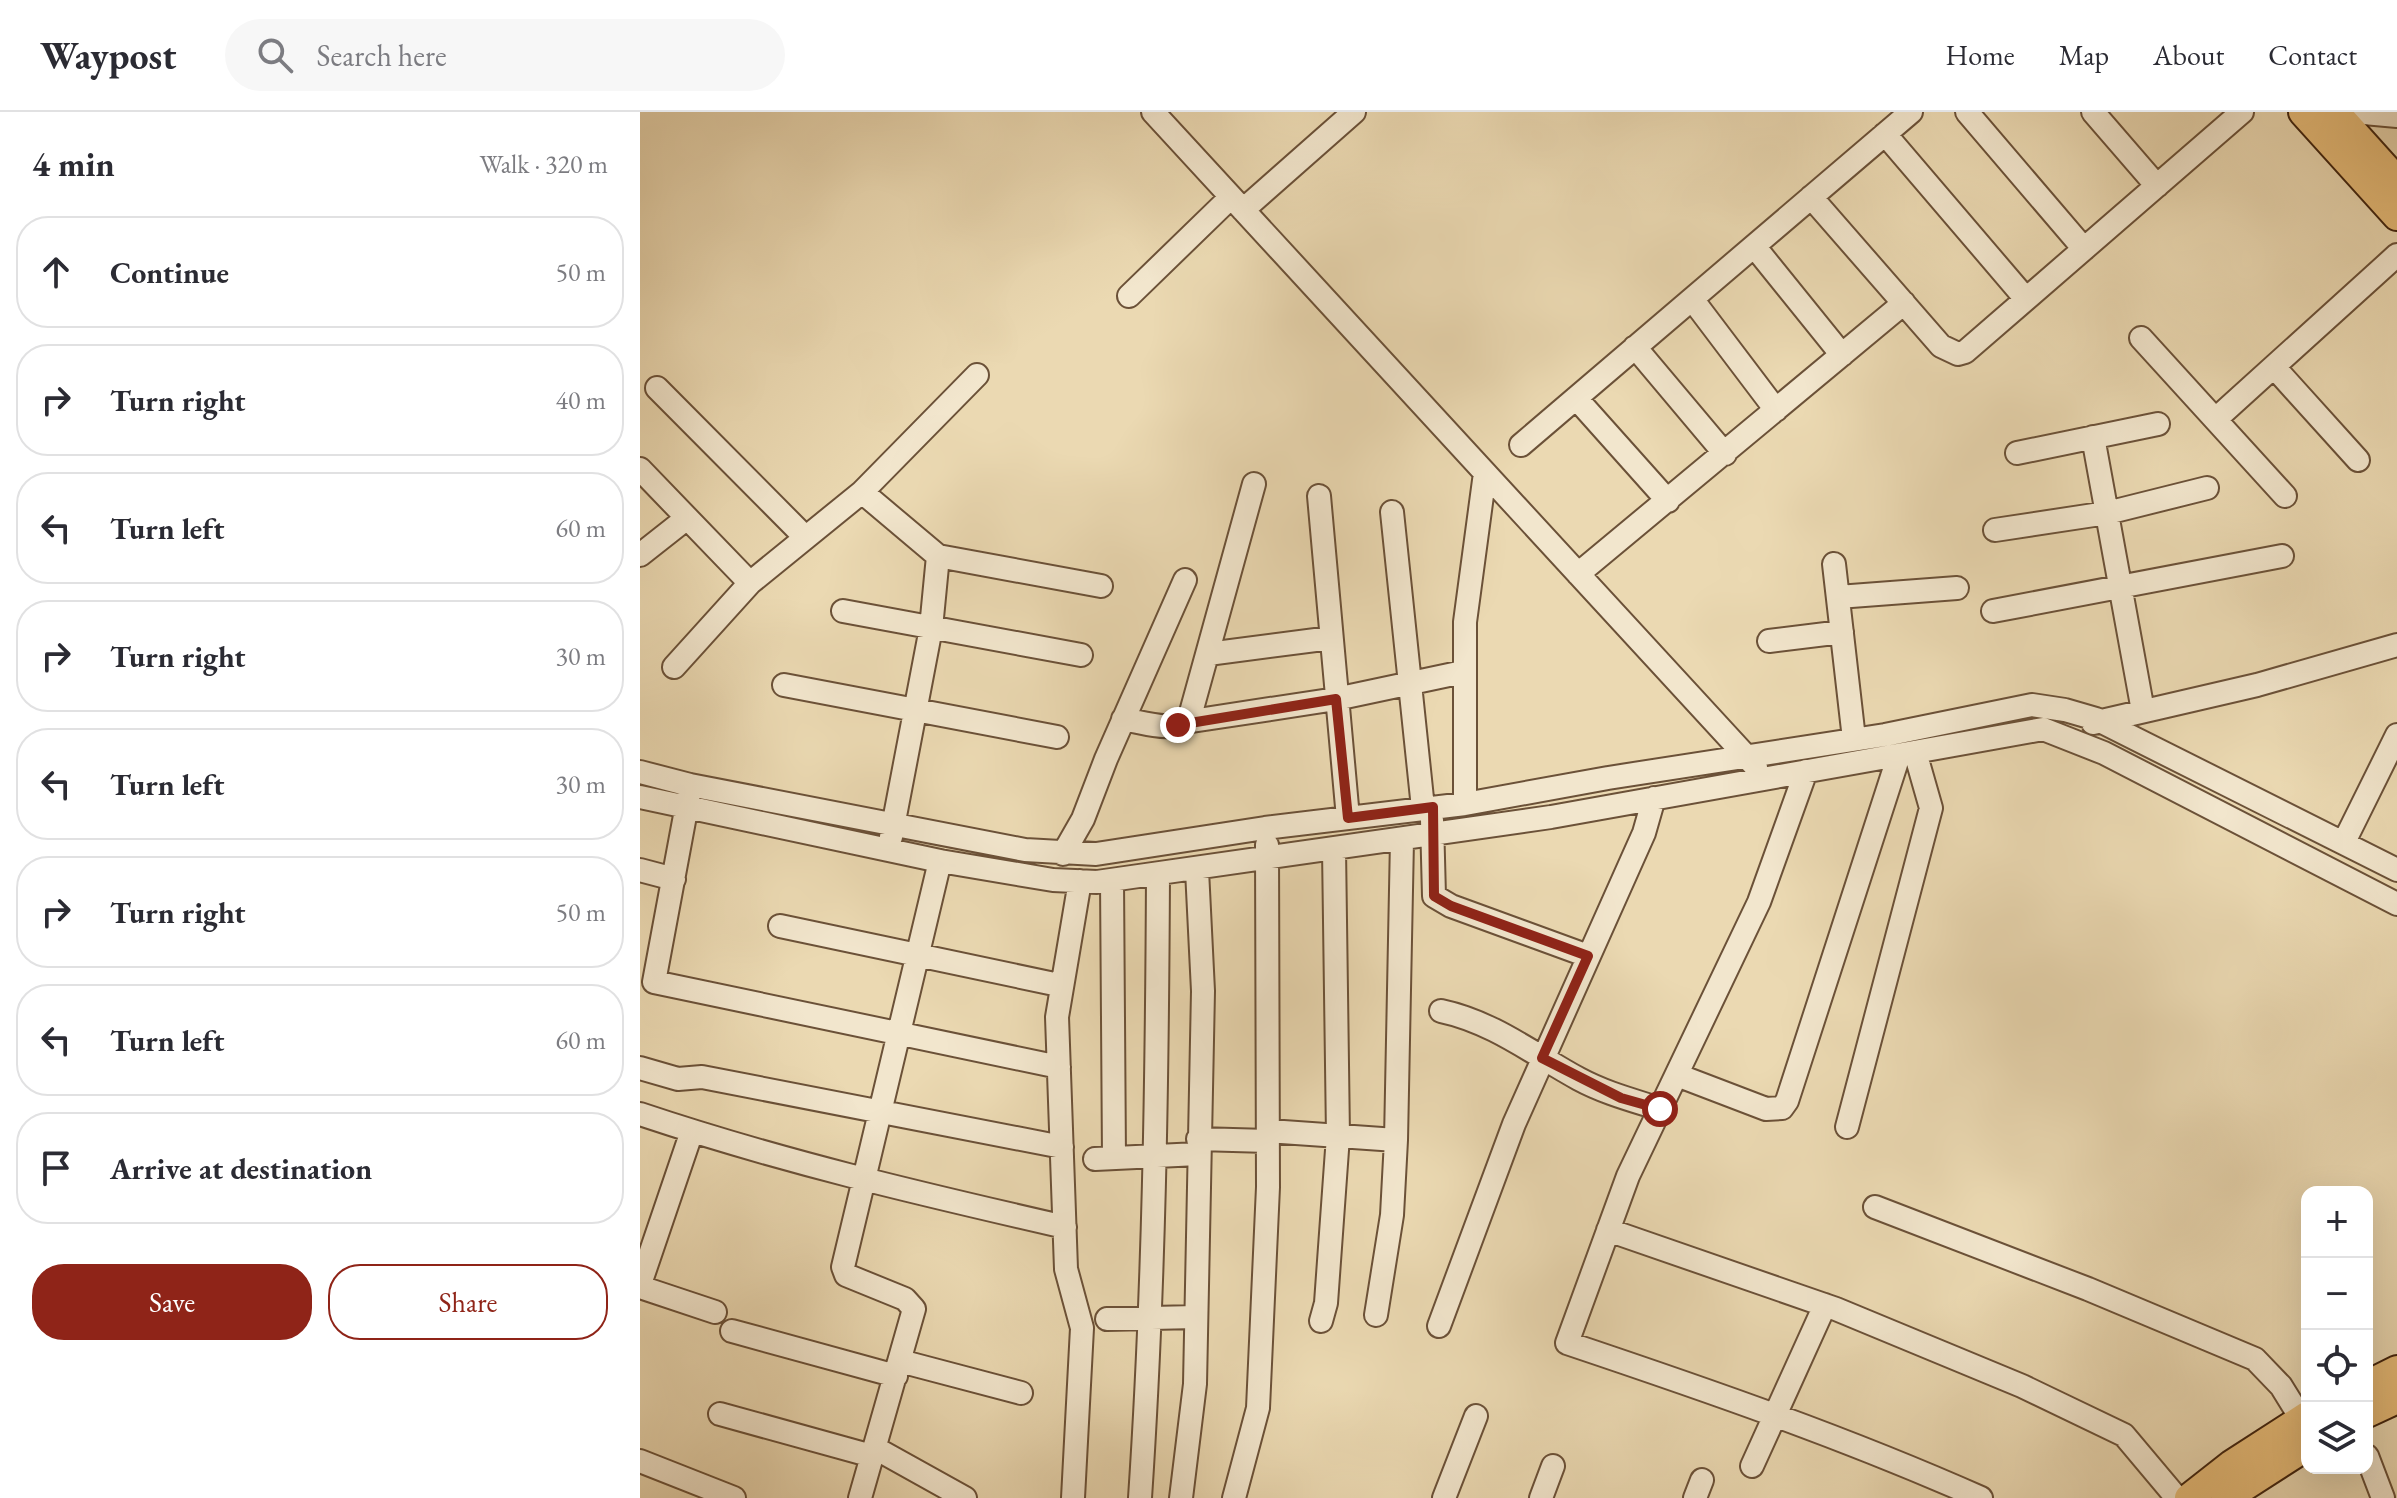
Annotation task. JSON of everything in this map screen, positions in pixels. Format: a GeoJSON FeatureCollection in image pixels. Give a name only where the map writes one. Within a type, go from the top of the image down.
{"type":"FeatureCollection","features":[{"type":"Feature","properties":{"kind":"main road"},"geometry":{"type":"LineString","coordinates":[[2303,112],[2397,216]]}},
{"type":"Feature","properties":{"kind":"main road"},"geometry":{"type":"LineString","coordinates":[[2335,112],[2397,181]]}},
{"type":"Feature","properties":{"kind":"main road"},"geometry":{"type":"LineString","coordinates":[[2373,1382],[2397,1370]]}},
{"type":"Feature","properties":{"kind":"main road"},"geometry":{"type":"LineString","coordinates":[[2373,1410],[2397,1399]]}},
{"type":"Feature","properties":{"kind":"main road"},"geometry":{"type":"LineString","coordinates":[[2189,1498],[2231,1465],[2301,1430]]}},
{"type":"Feature","properties":{"kind":"main road"},"geometry":{"type":"LineString","coordinates":[[2226,1498],[2301,1431]]}},
{"type":"Feature","properties":{"kind":"street"},"geometry":{"type":"LineString","coordinates":[[1153,112],[1766,778]]}},
{"type":"Feature","properties":{"kind":"street"},"geometry":{"type":"LineString","coordinates":[[1129,296],[1237,204],[1354,112]]}},
{"type":"Feature","properties":{"kind":"street"},"geometry":{"type":"LineString","coordinates":[[1521,445],[1911,112]]}},
{"type":"Feature","properties":{"kind":"street"},"geometry":{"type":"LineString","coordinates":[[1967,112],[2084,249]]}},
{"type":"Feature","properties":{"kind":"street"},"geometry":{"type":"LineString","coordinates":[[2093,112],[2157,186]]}},
{"type":"Feature","properties":{"kind":"street"},"geometry":{"type":"LineString","coordinates":[[1811,197],[1941,346],[1958,354],[1965,352],[2242,112]]}},
{"type":"Feature","properties":{"kind":"street"},"geometry":{"type":"LineString","coordinates":[[2353,112],[2397,116]]}},
{"type":"Feature","properties":{"kind":"street"},"geometry":{"type":"LineString","coordinates":[[1885,134],[2026,299]]}},
{"type":"Feature","properties":{"kind":"street"},"geometry":{"type":"LineString","coordinates":[[1754,246],[1842,355]]}},
{"type":"Feature","properties":{"kind":"street"},"geometry":{"type":"LineString","coordinates":[[2217,418],[2397,255]]}},
{"type":"Feature","properties":{"kind":"street"},"geometry":{"type":"LineString","coordinates":[[1692,299],[1776,410]]}},
{"type":"Feature","properties":{"kind":"street"},"geometry":{"type":"LineString","coordinates":[[1578,574],[1904,303]]}},
{"type":"Feature","properties":{"kind":"street"},"geometry":{"type":"LineString","coordinates":[[2141,338],[2285,496]]}},
{"type":"Feature","properties":{"kind":"street"},"geometry":{"type":"LineString","coordinates":[[1635,347],[1725,454]]}},
{"type":"Feature","properties":{"kind":"street"},"geometry":{"type":"LineString","coordinates":[[2274,367],[2358,460]]}},
{"type":"Feature","properties":{"kind":"street"},"geometry":{"type":"LineString","coordinates":[[674,667],[750,583],[862,492],[977,375]]}},
{"type":"Feature","properties":{"kind":"street"},"geometry":{"type":"LineString","coordinates":[[657,388],[805,537]]}},
{"type":"Feature","properties":{"kind":"street"},"geometry":{"type":"LineString","coordinates":[[1576,398],[1668,501]]}},
{"type":"Feature","properties":{"kind":"street"},"geometry":{"type":"LineString","coordinates":[[2017,453],[2158,424]]}},
{"type":"Feature","properties":{"kind":"street"},"geometry":{"type":"LineString","coordinates":[[2093,437],[2143,711]]}},
{"type":"Feature","properties":{"kind":"street"},"geometry":{"type":"LineString","coordinates":[[640,469],[750,583]]}},
{"type":"Feature","properties":{"kind":"street"},"geometry":{"type":"LineString","coordinates":[[1465,804],[1465,622],[1485,473]]}},
{"type":"Feature","properties":{"kind":"street"},"geometry":{"type":"LineString","coordinates":[[1185,722],[1208,654],[1254,484]]}},
{"type":"Feature","properties":{"kind":"street"},"geometry":{"type":"LineString","coordinates":[[1995,530],[2107,513],[2207,488]]}},
{"type":"Feature","properties":{"kind":"street"},"geometry":{"type":"LineString","coordinates":[[862,492],[938,556],[1101,586]]}},
{"type":"Feature","properties":{"kind":"street"},"geometry":{"type":"LineString","coordinates":[[1319,496],[1348,818]]}},
{"type":"Feature","properties":{"kind":"street"},"geometry":{"type":"LineString","coordinates":[[1392,512],[1410,682],[1431,835],[1432,888],[1442,902],[1588,956]]}},
{"type":"Feature","properties":{"kind":"street"},"geometry":{"type":"LineString","coordinates":[[640,555],[687,518]]}},
{"type":"Feature","properties":{"kind":"street"},"geometry":{"type":"LineString","coordinates":[[889,850],[931,628],[938,556]]}},
{"type":"Feature","properties":{"kind":"street"},"geometry":{"type":"LineString","coordinates":[[1993,611],[2282,556]]}},
{"type":"Feature","properties":{"kind":"street"},"geometry":{"type":"LineString","coordinates":[[1834,564],[1854,739]]}},
{"type":"Feature","properties":{"kind":"street"},"geometry":{"type":"LineString","coordinates":[[1063,854],[1083,819],[1123,719],[1185,580]]}},
{"type":"Feature","properties":{"kind":"street"},"geometry":{"type":"LineString","coordinates":[[1838,597],[1957,588]]}},
{"type":"Feature","properties":{"kind":"street"},"geometry":{"type":"LineString","coordinates":[[843,611],[1081,655]]}},
{"type":"Feature","properties":{"kind":"street"},"geometry":{"type":"LineString","coordinates":[[1769,641],[1842,632]]}},
{"type":"Feature","properties":{"kind":"street"},"geometry":{"type":"LineString","coordinates":[[1208,654],[1331,638]]}},
{"type":"Feature","properties":{"kind":"street"},"geometry":{"type":"LineString","coordinates":[[2075,741],[2096,719],[2257,685],[2397,645]]}},
{"type":"Feature","properties":{"kind":"street"},"geometry":{"type":"LineString","coordinates":[[1123,719],[1170,726],[1336,699],[1463,672]]}},
{"type":"Feature","properties":{"kind":"street"},"geometry":{"type":"LineString","coordinates":[[784,685],[1057,737]]}},
{"type":"Feature","properties":{"kind":"street"},"geometry":{"type":"LineString","coordinates":[[640,772],[690,785],[894,825],[1063,854],[1132,851],[1265,828],[1465,804],[1608,778],[1748,758],[2032,705],[2096,719],[2397,870]]}},
{"type":"Feature","properties":{"kind":"street"},"geometry":{"type":"LineString","coordinates":[[640,797],[940,861],[1080,881],[1112,880],[1402,840],[2039,729],[2075,741],[2397,904]]}},
{"type":"Feature","properties":{"kind":"street"},"geometry":{"type":"LineString","coordinates":[[2344,842],[2397,735]]}},
{"type":"Feature","properties":{"kind":"street"},"geometry":{"type":"LineString","coordinates":[[1677,1075],[1766,1109],[1782,1108],[1907,754]]}},
{"type":"Feature","properties":{"kind":"street"},"geometry":{"type":"LineString","coordinates":[[1847,1127],[1931,808],[1907,754]]}},
{"type":"Feature","properties":{"kind":"street"},"geometry":{"type":"LineString","coordinates":[[1806,771],[1759,902],[1628,1176],[1567,1343],[1775,1415],[1978,1497]]}},
{"type":"Feature","properties":{"kind":"street"},"geometry":{"type":"LineString","coordinates":[[690,785],[654,982],[1059,1067]]}},
{"type":"Feature","properties":{"kind":"street"},"geometry":{"type":"LineString","coordinates":[[1439,1326],[1514,1124],[1644,833],[1654,798]]}},
{"type":"Feature","properties":{"kind":"street"},"geometry":{"type":"LineString","coordinates":[[1234,1498],[1258,1408],[1268,1136],[1268,859],[1265,828]]}},
{"type":"Feature","properties":{"kind":"street"},"geometry":{"type":"LineString","coordinates":[[1376,1315],[1392,1215],[1402,840]]}},
{"type":"Feature","properties":{"kind":"street"},"geometry":{"type":"LineString","coordinates":[[1321,1321],[1326,1303],[1338,1136],[1334,849]]}},
{"type":"Feature","properties":{"kind":"street"},"geometry":{"type":"LineString","coordinates":[[860,1498],[913,1317],[911,1303],[843,1272],[940,861]]}},
{"type":"Feature","properties":{"kind":"street"},"geometry":{"type":"LineString","coordinates":[[640,870],[674,879]]}},
{"type":"Feature","properties":{"kind":"street"},"geometry":{"type":"LineString","coordinates":[[1181,1498],[1195,1384],[1203,991],[1197,870]]}},
{"type":"Feature","properties":{"kind":"street"},"geometry":{"type":"LineString","coordinates":[[1140,1498],[1152,1318],[1157,1156],[1158,875]]}},
{"type":"Feature","properties":{"kind":"street"},"geometry":{"type":"LineString","coordinates":[[1112,880],[1104,1159],[1157,1156],[1198,1146],[1268,1136],[1396,1140]]}},
{"type":"Feature","properties":{"kind":"street"},"geometry":{"type":"LineString","coordinates":[[1073,1498],[1082,1328],[1067,1280],[1059,985],[1080,881]]}},
{"type":"Feature","properties":{"kind":"street"},"geometry":{"type":"LineString","coordinates":[[780,926],[1059,985]]}},
{"type":"Feature","properties":{"kind":"street"},"geometry":{"type":"LineString","coordinates":[[1441,1011],[1465,1016],[1501,1032],[1542,1058],[1621,1098],[1660,1109]]}},
{"type":"Feature","properties":{"kind":"street"},"geometry":{"type":"LineString","coordinates":[[640,1068],[678,1079],[702,1077],[1062,1147]]}},
{"type":"Feature","properties":{"kind":"street"},"geometry":{"type":"LineString","coordinates":[[640,1114],[864,1181],[1065,1227]]}},
{"type":"Feature","properties":{"kind":"street"},"geometry":{"type":"LineString","coordinates":[[692,1131],[640,1286],[715,1312]]}},
{"type":"Feature","properties":{"kind":"street"},"geometry":{"type":"LineString","coordinates":[[1875,1207],[2088,1289],[2255,1359],[2281,1386],[2301,1419]]}},
{"type":"Feature","properties":{"kind":"street"},"geometry":{"type":"LineString","coordinates":[[1608,1230],[1825,1305],[2022,1386],[2124,1435],[2177,1498]]}},
{"type":"Feature","properties":{"kind":"street"},"geometry":{"type":"LineString","coordinates":[[1752,1466],[1825,1305]]}},
{"type":"Feature","properties":{"kind":"street"},"geometry":{"type":"LineString","coordinates":[[1107,1319],[1196,1317]]}},
{"type":"Feature","properties":{"kind":"street"},"geometry":{"type":"LineString","coordinates":[[732,1331],[1021,1393]]}},
{"type":"Feature","properties":{"kind":"street"},"geometry":{"type":"LineString","coordinates":[[720,1414],[874,1452],[965,1498]]}},
{"type":"Feature","properties":{"kind":"street"},"geometry":{"type":"LineString","coordinates":[[1444,1498],[1476,1416]]}},
{"type":"Feature","properties":{"kind":"street"},"geometry":{"type":"LineString","coordinates":[[640,1461],[734,1498]]}},
{"type":"Feature","properties":{"kind":"street"},"geometry":{"type":"LineString","coordinates":[[1541,1498],[1553,1466]]}},
{"type":"Feature","properties":{"kind":"street"},"geometry":{"type":"LineString","coordinates":[[2373,1472],[2383,1498]]}},
{"type":"Feature","properties":{"kind":"route"},"geometry":{"type":"LineString","coordinates":[[1178,725],[1336,699],[1348,818],[1433,807],[1434,896],[1451,906],[1588,956],[1542,1058],[1621,1098],[1660,1109]]}}]}
